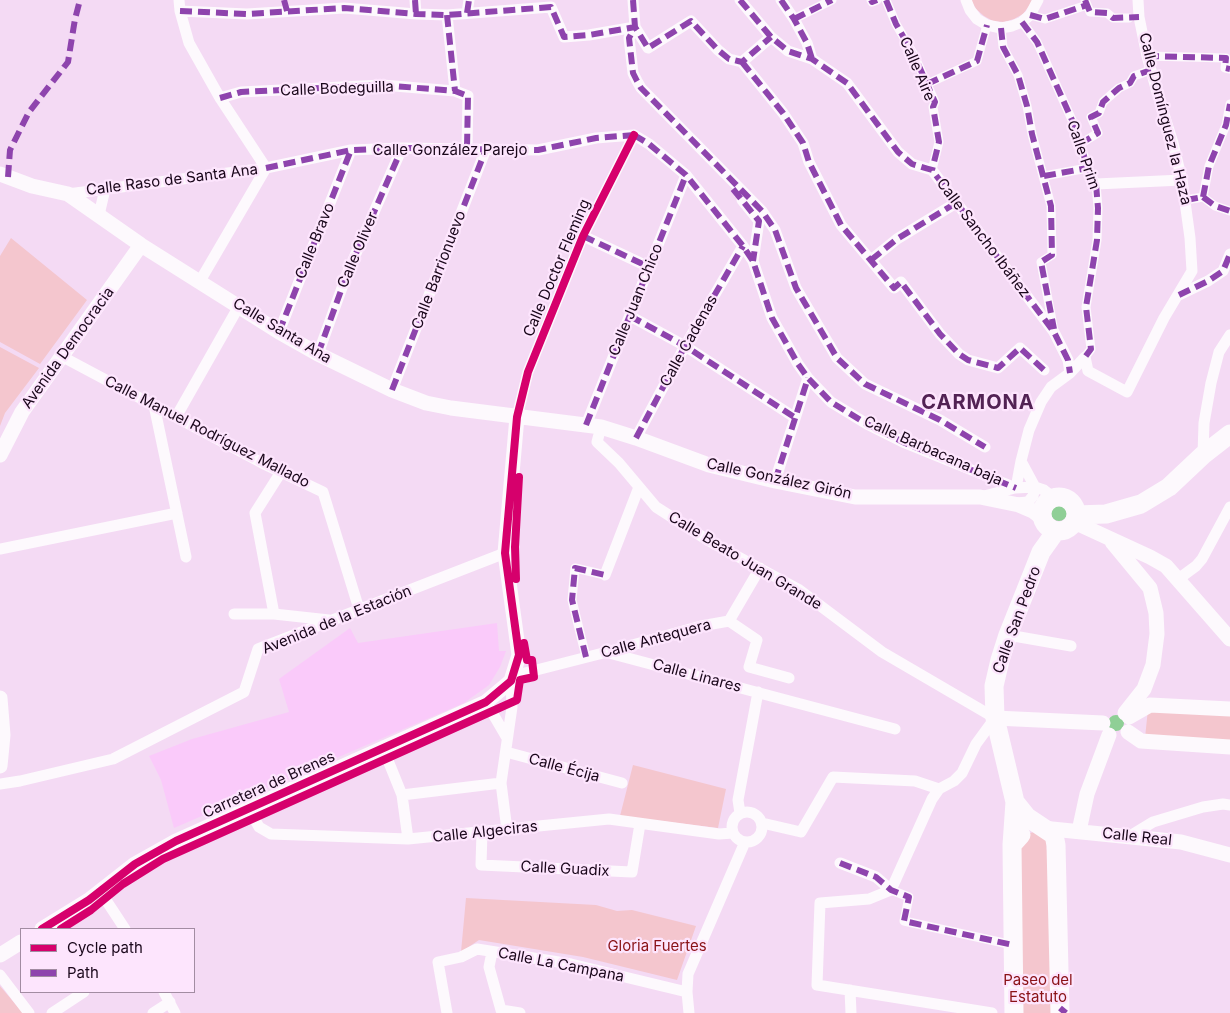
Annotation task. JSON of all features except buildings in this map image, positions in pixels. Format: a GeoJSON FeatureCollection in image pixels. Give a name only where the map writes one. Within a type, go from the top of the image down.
{"type":"FeatureCollection","features":[{"type":"Feature","properties":{"kind":"main road"},"geometry":{"type":"LineString","coordinates":[[1075,518],[1074,505],[1062,496],[1053,497],[1045,503],[1041,513],[1049,524],[1066,529],[1075,518],[1106,514],[1141,504],[1169,487],[1203,455],[1230,434]]}},
{"type":"Feature","properties":{"kind":"main road","name":"Calle San Pedro"},"geometry":{"type":"LineString","coordinates":[[1015,802],[995,718],[994,686],[1008,635],[1041,552],[1049,524]]}},
{"type":"Feature","properties":{"kind":"main road"},"geometry":{"type":"LineString","coordinates":[[1015,802],[1027,817],[1054,835],[1063,1012]]}},
{"type":"Feature","properties":{"kind":"main road"},"geometry":{"type":"LineString","coordinates":[[1014,1013],[1012,845],[1015,802]]}},
{"type":"Feature","properties":{"kind":"main road"},"geometry":{"type":"LineString","coordinates":[[1012,845],[1026,830],[1042,828]]}},
{"type":"Feature","properties":{"kind":"street"},"geometry":{"type":"LineString","coordinates":[[415,0],[416,14]]}},
{"type":"Feature","properties":{"kind":"street"},"geometry":{"type":"LineString","coordinates":[[467,13],[469,0]]}},
{"type":"Feature","properties":{"kind":"street"},"geometry":{"type":"LineString","coordinates":[[633,0],[635,28],[648,48],[691,21],[729,59],[742,62],[783,113],[803,143],[808,162],[842,225],[894,288],[901,282],[940,334],[963,357],[978,364],[998,368],[1020,348],[1044,370]]}},
{"type":"Feature","properties":{"kind":"street","name":"Calle Sancho Ibáñez"},"geometry":{"type":"LineString","coordinates":[[740,0],[772,37],[788,51],[812,59],[847,83],[898,152],[912,164],[932,170],[1054,332],[1068,360],[1070,373]]}},
{"type":"Feature","properties":{"kind":"street"},"geometry":{"type":"LineString","coordinates":[[781,0],[807,43],[812,59]]}},
{"type":"Feature","properties":{"kind":"street"},"geometry":{"type":"LineString","coordinates":[[794,19],[832,0]]}},
{"type":"Feature","properties":{"kind":"street"},"geometry":{"type":"LineString","coordinates":[[871,0],[872,2],[877,0]]}},
{"type":"Feature","properties":{"kind":"street","name":"Calle Aire"},"geometry":{"type":"LineString","coordinates":[[886,0],[935,102],[933,107],[939,142],[932,170]]}},
{"type":"Feature","properties":{"kind":"street"},"geometry":{"type":"LineString","coordinates":[[966,0],[970,10],[977,19],[987,25],[1001,28],[1012,26],[1026,18],[1038,0]]}},
{"type":"Feature","properties":{"kind":"street","name":"Calle Domínguez la Haza"},"geometry":{"type":"LineString","coordinates":[[1085,357],[1088,371],[1127,392],[1164,318],[1192,271],[1186,200],[1174,143],[1156,92],[1135,17],[1138,0]]}},
{"type":"Feature","properties":{"kind":"street"},"geometry":{"type":"LineString","coordinates":[[1026,18],[1045,19],[1086,2],[1090,12],[1107,12],[1113,18],[1135,17]]}},
{"type":"Feature","properties":{"kind":"street"},"geometry":{"type":"LineString","coordinates":[[266,168],[220,98],[189,43],[180,6],[246,14],[286,6],[447,15],[551,6],[564,37],[635,28]]}},
{"type":"Feature","properties":{"kind":"street"},"geometry":{"type":"LineString","coordinates":[[447,15],[455,91],[468,96],[467,148]]}},
{"type":"Feature","properties":{"kind":"street","name":"Calle Prim"},"geometry":{"type":"LineString","coordinates":[[1026,18],[1072,120],[1088,168],[1096,184],[1098,208],[1097,240],[1086,307],[1090,349],[1085,357]]}},
{"type":"Feature","properties":{"kind":"street"},"geometry":{"type":"LineString","coordinates":[[927,84],[977,61],[987,25]]}},
{"type":"Feature","properties":{"kind":"street"},"geometry":{"type":"LineString","coordinates":[[635,28],[629,38],[633,73],[641,88],[762,211],[775,230],[796,288],[837,358],[865,384],[940,420],[985,447]]}},
{"type":"Feature","properties":{"kind":"street"},"geometry":{"type":"LineString","coordinates":[[1001,28],[1003,47],[1018,75],[1050,206],[1052,255],[1041,262],[1054,332]]}},
{"type":"Feature","properties":{"kind":"street"},"geometry":{"type":"LineString","coordinates":[[742,62],[772,37]]}},
{"type":"Feature","properties":{"kind":"street"},"geometry":{"type":"LineString","coordinates":[[1147,56],[1226,58],[1225,68],[1230,69]]}},
{"type":"Feature","properties":{"kind":"street"},"geometry":{"type":"LineString","coordinates":[[1080,144],[1098,133],[1091,117],[1099,113],[1103,102],[1119,88],[1130,83],[1134,76],[1151,70]]}},
{"type":"Feature","properties":{"kind":"street","name":"Calle Bodeguilla"},"geometry":{"type":"LineString","coordinates":[[220,98],[241,92],[382,85],[455,91]]}},
{"type":"Feature","properties":{"kind":"street"},"geometry":{"type":"LineString","coordinates":[[1204,197],[1209,166],[1226,125],[1230,104]]}},
{"type":"Feature","properties":{"kind":"street","name":"Calle González Parejo"},"geometry":{"type":"LineString","coordinates":[[266,168],[351,150],[402,148],[538,150],[596,138],[634,135]]}},
{"type":"Feature","properties":{"kind":"street","name":"Calle Barbacana baja"},"geometry":{"type":"LineString","coordinates":[[634,135],[649,144],[686,175],[743,246],[753,261],[772,318],[798,364],[808,378],[832,402],[867,424],[905,443],[1016,488]]}},
{"type":"Feature","properties":{"kind":"street","name":"Calle Doctor Fleming"},"geometry":{"type":"LineString","coordinates":[[517,417],[528,372],[583,236],[634,135]]}},
{"type":"Feature","properties":{"kind":"street"},"geometry":{"type":"LineString","coordinates":[[688,135],[702,158],[734,191],[759,221],[753,261]]}},
{"type":"Feature","properties":{"kind":"street","name":"Calle Oliver"},"geometry":{"type":"LineString","coordinates":[[318,354],[347,274],[402,148]]}},
{"type":"Feature","properties":{"kind":"street","name":"Calle Barrionuevo"},"geometry":{"type":"LineString","coordinates":[[392,390],[486,149]]}},
{"type":"Feature","properties":{"kind":"street","name":"Calle Bravo"},"geometry":{"type":"LineString","coordinates":[[279,332],[351,150]]}},
{"type":"Feature","properties":{"kind":"street","name":"Calle Raso de Santa Ana"},"geometry":{"type":"LineString","coordinates":[[68,194],[266,168]]}},
{"type":"Feature","properties":{"kind":"street","name":"Calle Raso de Santa Ana"},"geometry":{"type":"LineString","coordinates":[[200,281],[266,168]]}},
{"type":"Feature","properties":{"kind":"street"},"geometry":{"type":"LineString","coordinates":[[1044,176],[1088,168]]}},
{"type":"Feature","properties":{"kind":"street"},"geometry":{"type":"LineString","coordinates":[[0,174],[32,186],[68,194]]}},
{"type":"Feature","properties":{"kind":"street","name":"Calle Juan Chico"},"geometry":{"type":"LineString","coordinates":[[586,425],[686,175]]}},
{"type":"Feature","properties":{"kind":"street"},"geometry":{"type":"LineString","coordinates":[[1096,184],[1182,180]]}},
{"type":"Feature","properties":{"kind":"street"},"geometry":{"type":"LineString","coordinates":[[99,215],[105,189]]}},
{"type":"Feature","properties":{"kind":"street","name":"Calle Santa Ana"},"geometry":{"type":"LineString","coordinates":[[68,194],[141,245],[279,332],[318,354],[392,390],[426,403],[517,417]]}},
{"type":"Feature","properties":{"kind":"street"},"geometry":{"type":"LineString","coordinates":[[1186,200],[1204,197],[1215,206],[1230,211]]}},
{"type":"Feature","properties":{"kind":"street"},"geometry":{"type":"LineString","coordinates":[[872,260],[897,240],[956,203]]}},
{"type":"Feature","properties":{"kind":"street"},"geometry":{"type":"LineString","coordinates":[[583,236],[649,267]]}},
{"type":"Feature","properties":{"kind":"street","name":"Avenida Democracia"},"geometry":{"type":"LineString","coordinates":[[0,455],[22,412],[141,245]]}},
{"type":"Feature","properties":{"kind":"street","name":"Calle Cadenas"},"geometry":{"type":"LineString","coordinates":[[636,438],[685,346],[743,246]]}},
{"type":"Feature","properties":{"kind":"street"},"geometry":{"type":"LineString","coordinates":[[1179,295],[1208,282],[1223,271],[1230,254]]}},
{"type":"Feature","properties":{"kind":"street"},"geometry":{"type":"LineString","coordinates":[[176,417],[240,306]]}},
{"type":"Feature","properties":{"kind":"street"},"geometry":{"type":"LineString","coordinates":[[630,316],[685,346],[794,417]]}},
{"type":"Feature","properties":{"kind":"street"},"geometry":{"type":"LineString","coordinates":[[1203,455],[1204,422],[1210,383],[1219,352],[1230,335]]}},
{"type":"Feature","properties":{"kind":"street","name":"Calle Manuel Rodríguez Mallado"},"geometry":{"type":"LineString","coordinates":[[62,356],[281,472],[323,492],[359,610]]}},
{"type":"Feature","properties":{"kind":"street"},"geometry":{"type":"LineString","coordinates":[[1016,488],[1029,430],[1041,402],[1051,387],[1070,373],[1085,357]]}},
{"type":"Feature","properties":{"kind":"street"},"geometry":{"type":"LineString","coordinates":[[775,481],[808,378]]}},
{"type":"Feature","properties":{"kind":"street"},"geometry":{"type":"LineString","coordinates":[[154,405],[186,557]]}},
{"type":"Feature","properties":{"kind":"street"},"geometry":{"type":"LineString","coordinates":[[507,830],[501,783],[512,707],[512,678],[519,655],[505,553],[517,417]]}},
{"type":"Feature","properties":{"kind":"street","name":"Calle González Girón"},"geometry":{"type":"LineString","coordinates":[[517,417],[601,427],[709,465],[775,481],[855,496],[980,497],[1019,505],[1033,511],[1049,524]]}},
{"type":"Feature","properties":{"kind":"street","name":"Calle Beato Juan Grande"},"geometry":{"type":"LineString","coordinates":[[601,427],[597,442],[619,463],[656,507],[709,541],[798,589],[882,652],[995,718]]}},
{"type":"Feature","properties":{"kind":"street"},"geometry":{"type":"LineString","coordinates":[[1007,503],[1028,502],[1033,496],[1035,486],[1021,460]]}},
{"type":"Feature","properties":{"kind":"street"},"geometry":{"type":"LineString","coordinates":[[274,614],[255,513],[281,472]]}},
{"type":"Feature","properties":{"kind":"street"},"geometry":{"type":"LineString","coordinates":[[980,497],[1016,488],[1035,486],[1053,497]]}},
{"type":"Feature","properties":{"kind":"street"},"geometry":{"type":"LineString","coordinates":[[586,657],[572,600],[574,568],[605,574],[639,487]]}},
{"type":"Feature","properties":{"kind":"street"},"geometry":{"type":"LineString","coordinates":[[1177,580],[1196,566],[1230,507]]}},
{"type":"Feature","properties":{"kind":"street"},"geometry":{"type":"LineString","coordinates":[[0,549],[176,513]]}},
{"type":"Feature","properties":{"kind":"street"},"geometry":{"type":"LineString","coordinates":[[1075,518],[1109,539],[1166,566],[1230,639]]}},
{"type":"Feature","properties":{"kind":"street"},"geometry":{"type":"LineString","coordinates":[[992,1013],[817,985],[820,903],[869,899],[891,890],[932,799],[939,789],[954,781],[962,773],[976,744],[995,718],[1106,729],[1116,737],[1125,735],[1127,721],[1144,689],[1153,665],[1158,634],[1156,612],[1150,588],[1109,539]]}},
{"type":"Feature","properties":{"kind":"street","name":"Avenida de la Estación"},"geometry":{"type":"LineString","coordinates":[[0,784],[113,759],[244,692],[258,649],[505,553]]}},
{"type":"Feature","properties":{"kind":"street"},"geometry":{"type":"LineString","coordinates":[[729,621],[760,568]]}},
{"type":"Feature","properties":{"kind":"street"},"geometry":{"type":"LineString","coordinates":[[234,614],[274,614],[332,620]]}},
{"type":"Feature","properties":{"kind":"street","name":"Calle Antequera"},"geometry":{"type":"LineString","coordinates":[[512,678],[701,626],[729,621],[756,640],[749,667],[788,678]]}},
{"type":"Feature","properties":{"kind":"street"},"geometry":{"type":"LineString","coordinates":[[1008,635],[1071,646]]}},
{"type":"Feature","properties":{"kind":"street","name":"Calle Linares"},"geometry":{"type":"LineString","coordinates":[[607,652],[895,729]]}},
{"type":"Feature","properties":{"kind":"street","name":"Carretera de Brenes"},"geometry":{"type":"LineString","coordinates":[[44,928],[100,892],[135,864],[176,841],[486,702],[512,678]]}},
{"type":"Feature","properties":{"kind":"street"},"geometry":{"type":"LineString","coordinates":[[740,814],[738,800],[758,692]]}},
{"type":"Feature","properties":{"kind":"street"},"geometry":{"type":"LineString","coordinates":[[0,698],[3,735],[0,766]]}},
{"type":"Feature","properties":{"kind":"street"},"geometry":{"type":"LineString","coordinates":[[486,702],[507,738]]}},
{"type":"Feature","properties":{"kind":"street"},"geometry":{"type":"LineString","coordinates":[[1127,721],[1150,705],[1230,709]]}},
{"type":"Feature","properties":{"kind":"street"},"geometry":{"type":"LineString","coordinates":[[1080,831],[1087,794],[1106,729],[1106,715],[1109,712],[1117,710],[1141,741],[1230,747]]}},
{"type":"Feature","properties":{"kind":"street"},"geometry":{"type":"LineString","coordinates":[[382,748],[402,795],[408,839]]}},
{"type":"Feature","properties":{"kind":"street","name":"Calle Écija"},"geometry":{"type":"LineString","coordinates":[[506,752],[622,783]]}},
{"type":"Feature","properties":{"kind":"street"},"geometry":{"type":"LineString","coordinates":[[762,823],[801,832],[832,777],[915,781],[939,789]]}},
{"type":"Feature","properties":{"kind":"street"},"geometry":{"type":"LineString","coordinates":[[402,795],[501,783]]}},
{"type":"Feature","properties":{"kind":"street"},"geometry":{"type":"LineString","coordinates":[[1130,836],[1154,822],[1202,807],[1230,805]]}},
{"type":"Feature","properties":{"kind":"street","name":"Calle Algeciras"},"geometry":{"type":"LineString","coordinates":[[249,809],[260,827],[271,834],[408,839],[609,819],[720,834],[733,833]]}},
{"type":"Feature","properties":{"kind":"street"},"geometry":{"type":"LineString","coordinates":[[744,812],[757,815],[762,823],[762,833],[755,840],[745,842],[733,833],[734,820],[744,812]]}},
{"type":"Feature","properties":{"kind":"street","name":"Calle Guadix"},"geometry":{"type":"LineString","coordinates":[[482,832],[481,865],[632,872],[640,824]]}},
{"type":"Feature","properties":{"kind":"street","name":"Calle Real"},"geometry":{"type":"LineString","coordinates":[[1042,828],[1181,842],[1230,855]]}},
{"type":"Feature","properties":{"kind":"street"},"geometry":{"type":"LineString","coordinates":[[688,1013],[686,992],[688,974],[745,842]]}},
{"type":"Feature","properties":{"kind":"street"},"geometry":{"type":"LineString","coordinates":[[840,863],[876,878],[891,890],[909,897],[904,921],[1013,945]]}},
{"type":"Feature","properties":{"kind":"street"},"geometry":{"type":"LineString","coordinates":[[100,892],[124,928]]}},
{"type":"Feature","properties":{"kind":"street"},"geometry":{"type":"LineString","coordinates":[[0,955],[20,943]]}},
{"type":"Feature","properties":{"kind":"street","name":"Calle La Campana"},"geometry":{"type":"LineString","coordinates":[[447,1013],[438,962],[461,957],[477,948],[570,964],[686,992]]}},
{"type":"Feature","properties":{"kind":"street"},"geometry":{"type":"LineString","coordinates":[[492,952],[489,967],[501,1010],[520,1013]]}},
{"type":"Feature","properties":{"kind":"street"},"geometry":{"type":"LineString","coordinates":[[0,975],[28,1013]]}},
{"type":"Feature","properties":{"kind":"street"},"geometry":{"type":"LineString","coordinates":[[850,990],[851,1013]]}},
{"type":"Feature","properties":{"kind":"street"},"geometry":{"type":"LineString","coordinates":[[52,1013],[82,993]]}},
{"type":"Feature","properties":{"kind":"street"},"geometry":{"type":"LineString","coordinates":[[165,993],[175,1013]]}},
{"type":"Feature","properties":{"kind":"street"},"geometry":{"type":"LineString","coordinates":[[153,1013],[170,1002]]}},
{"type":"Feature","properties":{"kind":"shaded area"},"geometry":{"type":"Polygon","coordinates":[[[1059,505],[1065,507],[1067,513],[1065,519],[1059,521],[1053,519],[1051,513],[1053,507],[1059,505]]]}},
{"type":"Feature","properties":{"kind":"shaded area"},"geometry":{"type":"Polygon","coordinates":[[[497,623],[499,651],[506,651],[500,667],[489,685],[464,703],[174,828],[161,780],[149,756],[192,739],[289,712],[279,679],[350,628],[358,643],[497,623]]]}},
{"type":"Feature","properties":{"kind":"shaded area"},"geometry":{"type":"Polygon","coordinates":[[[1116,715],[1124,723],[1116,731],[1108,723],[1116,715]]]}},
{"type":"Feature","properties":{"kind":"green space"},"geometry":{"type":"Polygon","coordinates":[[[971,0],[1032,0],[1023,14],[1004,22],[993,21],[984,16],[976,9],[971,0]]]}},
{"type":"Feature","properties":{"kind":"green space"},"geometry":{"type":"Polygon","coordinates":[[[11,238],[87,300],[40,364],[0,342],[0,256],[11,238]]]}},
{"type":"Feature","properties":{"kind":"green space"},"geometry":{"type":"Polygon","coordinates":[[[0,347],[39,368],[5,413],[0,426],[0,347]]]}},
{"type":"Feature","properties":{"kind":"green space"},"geometry":{"type":"Polygon","coordinates":[[[1148,709],[1230,712],[1230,744],[1145,738],[1148,709]]]}},
{"type":"Feature","properties":{"kind":"green space"},"geometry":{"type":"Polygon","coordinates":[[[633,765],[726,789],[718,828],[620,816],[633,765]]]}},
{"type":"Feature","properties":{"kind":"green space","name":"Paseo del Estatuto"},"geometry":{"type":"Polygon","coordinates":[[[1036,831],[1046,835],[1057,1013],[1019,1013],[1017,846],[1025,835],[1036,831]]]}},
{"type":"Feature","properties":{"kind":"green space","name":"Gloria Fuertes"},"geometry":{"type":"Polygon","coordinates":[[[466,898],[596,905],[617,911],[632,910],[696,926],[677,980],[583,957],[479,940],[461,952],[466,898]]]}},
{"type":"Feature","properties":{"kind":"green space"},"geometry":{"type":"Polygon","coordinates":[[[0,986],[23,1013],[0,1013],[0,986]]]}},
{"type":"Feature","properties":{"kind":"marked path"},"geometry":{"type":"LineString","coordinates":[[8,177],[10,150],[29,112],[68,62],[80,0]]}},
{"type":"Feature","properties":{"kind":"marked path"},"geometry":{"type":"LineString","coordinates":[[284,0],[287,11]]}},
{"type":"Feature","properties":{"kind":"marked path"},"geometry":{"type":"LineString","coordinates":[[415,0],[416,14]]}},
{"type":"Feature","properties":{"kind":"marked path"},"geometry":{"type":"LineString","coordinates":[[467,13],[469,0]]}},
{"type":"Feature","properties":{"kind":"marked path"},"geometry":{"type":"LineString","coordinates":[[633,0],[635,27],[629,38],[633,73],[637,81],[641,88],[762,211],[775,230],[796,288],[837,358],[865,384],[940,420],[985,447]]}},
{"type":"Feature","properties":{"kind":"marked path"},"geometry":{"type":"LineString","coordinates":[[740,0],[771,37],[788,51],[812,59],[847,83],[898,152],[912,164],[932,170],[1054,332],[1068,360],[1070,373]]}},
{"type":"Feature","properties":{"kind":"marked path"},"geometry":{"type":"LineString","coordinates":[[781,0],[807,43],[812,59]]}},
{"type":"Feature","properties":{"kind":"marked path"},"geometry":{"type":"LineString","coordinates":[[794,19],[832,0]]}},
{"type":"Feature","properties":{"kind":"marked path"},"geometry":{"type":"LineString","coordinates":[[871,0],[872,2],[877,0]]}},
{"type":"Feature","properties":{"kind":"marked path"},"geometry":{"type":"LineString","coordinates":[[886,0],[935,102],[933,107],[939,142],[932,170]]}},
{"type":"Feature","properties":{"kind":"marked path"},"geometry":{"type":"LineString","coordinates":[[1085,0],[1090,12],[1107,13],[1113,18],[1139,17]]}},
{"type":"Feature","properties":{"kind":"marked path"},"geometry":{"type":"LineString","coordinates":[[1030,15],[1045,19],[1087,5]]}},
{"type":"Feature","properties":{"kind":"marked path"},"geometry":{"type":"LineString","coordinates":[[180,11],[247,14],[344,8],[447,15],[551,7],[564,37],[589,35],[635,27],[648,48],[691,21],[729,59],[742,62],[771,37]]}},
{"type":"Feature","properties":{"kind":"marked path"},"geometry":{"type":"LineString","coordinates":[[447,15],[455,91]]}},
{"type":"Feature","properties":{"kind":"marked path"},"geometry":{"type":"LineString","coordinates":[[1022,22],[1037,42],[1072,120],[1088,168],[1096,184],[1098,208],[1097,240],[1086,307],[1091,349],[1085,357]]}},
{"type":"Feature","properties":{"kind":"marked path"},"geometry":{"type":"LineString","coordinates":[[927,84],[977,61],[987,25]]}},
{"type":"Feature","properties":{"kind":"marked path"},"geometry":{"type":"LineString","coordinates":[[1001,28],[1003,47],[1018,75],[1027,106],[1032,134],[1051,206],[1052,255],[1041,262],[1054,329]]}},
{"type":"Feature","properties":{"kind":"marked path"},"geometry":{"type":"LineString","coordinates":[[1147,56],[1226,58],[1225,68],[1230,69]]}},
{"type":"Feature","properties":{"kind":"marked path"},"geometry":{"type":"LineString","coordinates":[[742,62],[783,113],[803,143],[809,162],[841,225],[894,288],[901,282],[940,334],[959,354],[968,360],[998,368],[1020,348],[1044,370]]}},
{"type":"Feature","properties":{"kind":"marked path"},"geometry":{"type":"LineString","coordinates":[[1080,144],[1098,133],[1091,117],[1099,113],[1103,102],[1119,88],[1130,83],[1134,76],[1151,70]]}},
{"type":"Feature","properties":{"kind":"marked path"},"geometry":{"type":"LineString","coordinates":[[220,98],[241,92],[382,85],[455,91],[468,96],[467,148]]}},
{"type":"Feature","properties":{"kind":"marked path"},"geometry":{"type":"LineString","coordinates":[[1203,197],[1209,166],[1226,125],[1230,104]]}},
{"type":"Feature","properties":{"kind":"marked path"},"geometry":{"type":"LineString","coordinates":[[634,135],[649,144],[686,175],[743,246],[753,261],[772,318],[798,364],[808,378],[831,402],[867,424],[905,443],[1016,488]]}},
{"type":"Feature","properties":{"kind":"marked path"},"geometry":{"type":"LineString","coordinates":[[266,168],[351,150],[402,148],[538,150],[596,138],[634,135]]}},
{"type":"Feature","properties":{"kind":"marked path"},"geometry":{"type":"LineString","coordinates":[[318,354],[347,274],[402,148]]}},
{"type":"Feature","properties":{"kind":"marked path"},"geometry":{"type":"LineString","coordinates":[[392,390],[486,149]]}},
{"type":"Feature","properties":{"kind":"marked path"},"geometry":{"type":"LineString","coordinates":[[279,332],[351,150]]}},
{"type":"Feature","properties":{"kind":"marked path"},"geometry":{"type":"LineString","coordinates":[[1044,176],[1088,168]]}},
{"type":"Feature","properties":{"kind":"marked path"},"geometry":{"type":"LineString","coordinates":[[586,425],[686,175]]}},
{"type":"Feature","properties":{"kind":"marked path"},"geometry":{"type":"LineString","coordinates":[[733,189],[759,221],[753,261]]}},
{"type":"Feature","properties":{"kind":"marked path"},"geometry":{"type":"LineString","coordinates":[[1203,197],[1215,206],[1230,211]]}},
{"type":"Feature","properties":{"kind":"marked path"},"geometry":{"type":"LineString","coordinates":[[1186,200],[1203,197]]}},
{"type":"Feature","properties":{"kind":"marked path"},"geometry":{"type":"LineString","coordinates":[[871,260],[897,239],[956,203]]}},
{"type":"Feature","properties":{"kind":"marked path"},"geometry":{"type":"LineString","coordinates":[[583,236],[649,267]]}},
{"type":"Feature","properties":{"kind":"marked path"},"geometry":{"type":"LineString","coordinates":[[636,438],[685,346],[743,246]]}},
{"type":"Feature","properties":{"kind":"marked path"},"geometry":{"type":"LineString","coordinates":[[1179,295],[1208,281],[1223,271],[1230,254]]}},
{"type":"Feature","properties":{"kind":"marked path"},"geometry":{"type":"LineString","coordinates":[[630,316],[685,346],[794,417]]}},
{"type":"Feature","properties":{"kind":"marked path"},"geometry":{"type":"LineString","coordinates":[[775,481],[808,378]]}},
{"type":"Feature","properties":{"kind":"marked path"},"geometry":{"type":"LineString","coordinates":[[586,657],[572,600],[575,568],[605,575]]}},
{"type":"Feature","properties":{"kind":"marked path"},"geometry":{"type":"LineString","coordinates":[[840,863],[876,877],[891,890],[909,897],[904,921],[1013,945]]}},
{"type":"Feature","properties":{"kind":"marked path"},"geometry":{"type":"LineString","coordinates":[[1060,1008],[1066,1013]]}},
{"type":"Feature","properties":{"kind":"cycle path"},"geometry":{"type":"LineString","coordinates":[[44,928],[89,900],[135,864],[176,841],[486,702],[511,681],[519,655],[505,553],[517,417],[528,372],[583,236],[634,135]]}},
{"type":"Feature","properties":{"kind":"cycle path"},"geometry":{"type":"LineString","coordinates":[[516,579],[515,547],[519,477]]}},
{"type":"Feature","properties":{"kind":"cycle path"},"geometry":{"type":"LineString","coordinates":[[63,928],[91,910],[123,884],[163,859],[517,700],[520,680],[534,677],[532,660],[527,660],[524,643]]}},
{"type":"Feature","properties":{"kind":"district","name":"CARMONA"},"geometry":{"type":"Point","coordinates":[978,403]}}]}
